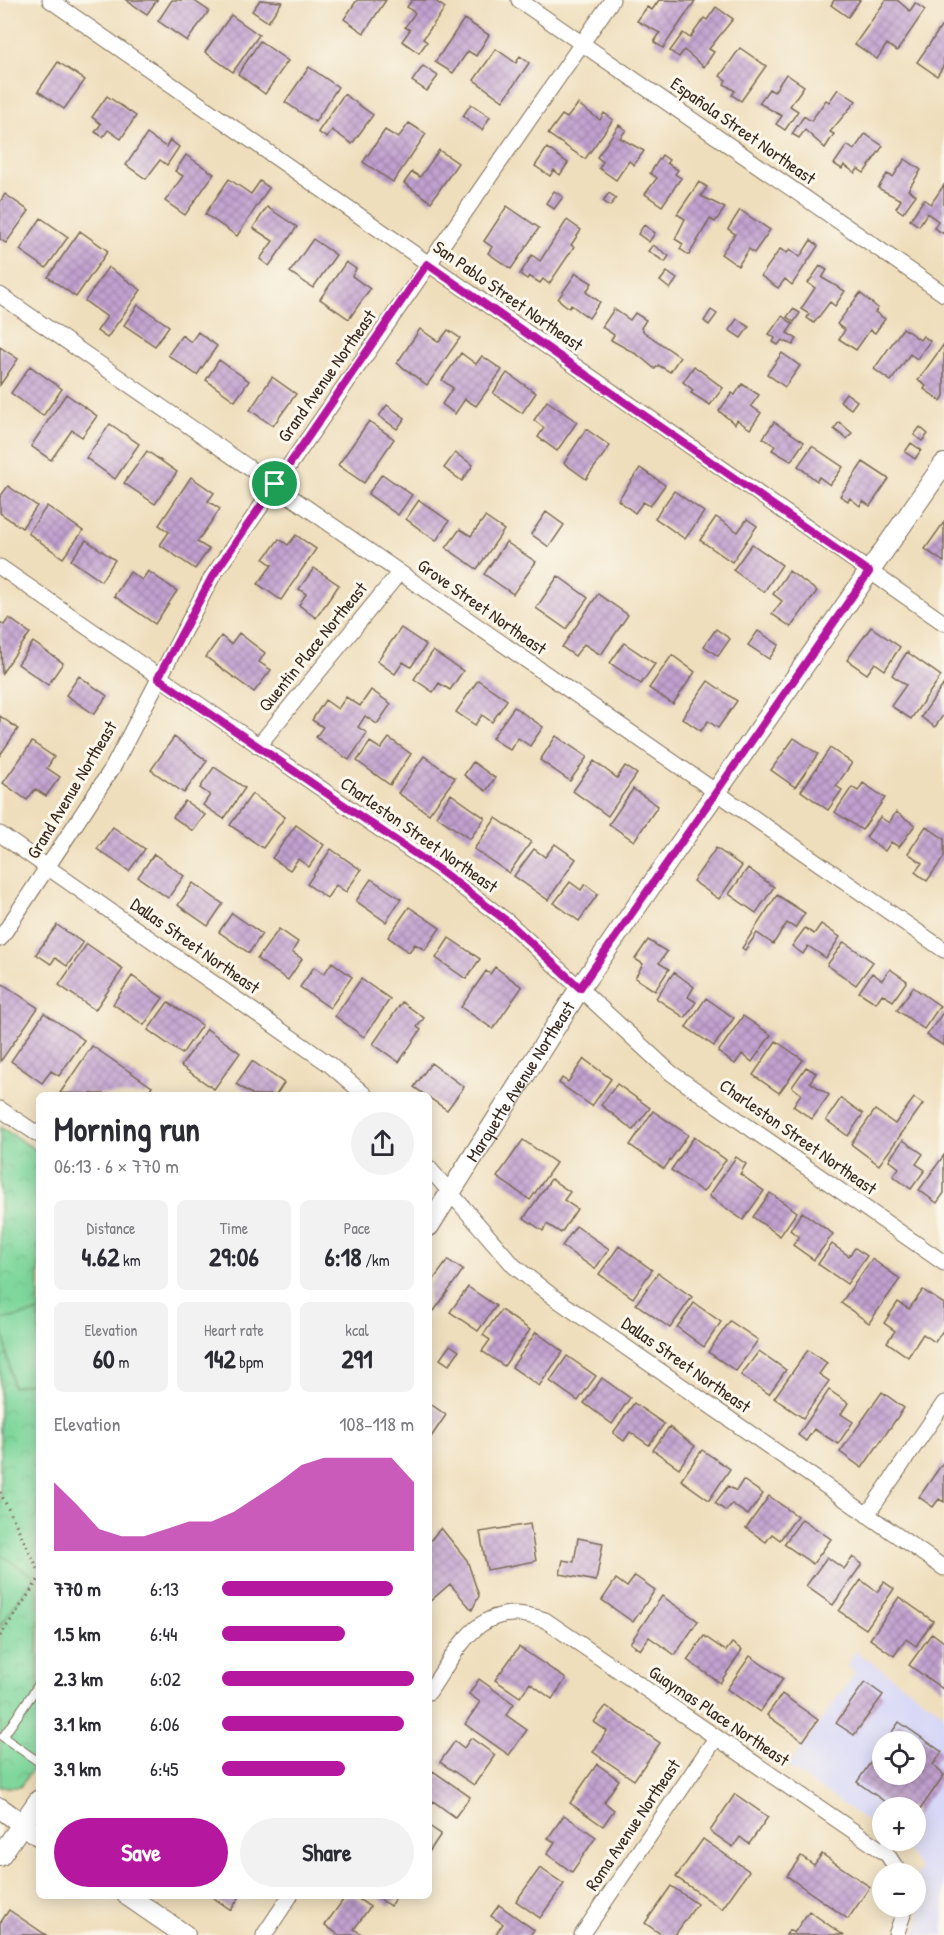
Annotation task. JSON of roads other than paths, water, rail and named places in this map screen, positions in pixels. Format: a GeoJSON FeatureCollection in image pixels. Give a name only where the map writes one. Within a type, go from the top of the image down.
{"type":"FeatureCollection","features":[{"type":"Feature","properties":{"kind":"street","name":"San Pablo Street Northeast"},"geometry":{"type":"LineString","coordinates":[[50,0],[944,623]]}},
{"type":"Feature","properties":{"kind":"street","name":"Española Street Northeast"},"geometry":{"type":"LineString","coordinates":[[519,0],[944,294]]}},
{"type":"Feature","properties":{"kind":"street","name":"Grand Avenue Northeast"},"geometry":{"type":"LineString","coordinates":[[0,939],[113,768],[212,577],[612,0]]}},
{"type":"Feature","properties":{"kind":"street","name":"Grove Street Northeast"},"geometry":{"type":"LineString","coordinates":[[0,295],[944,950]]}},
{"type":"Feature","properties":{"kind":"street","name":"Marquette Avenue Northeast"},"geometry":{"type":"LineString","coordinates":[[432,1221],[580,988],[944,464]]}},
{"type":"Feature","properties":{"kind":"street","name":"Charleston Street Northeast"},"geometry":{"type":"LineString","coordinates":[[0,567],[442,872],[508,922],[671,1073],[944,1263]]}},
{"type":"Feature","properties":{"kind":"street","name":"Quentin Place Northeast"},"geometry":{"type":"LineString","coordinates":[[258,746],[399,573]]}},
{"type":"Feature","properties":{"kind":"street","name":"Dallas Street Northeast"},"geometry":{"type":"LineString","coordinates":[[0,834],[329,1064],[362,1092]]}},
{"type":"Feature","properties":{"kind":"street"},"geometry":{"type":"LineString","coordinates":[[0,1109],[36,1133]]}},
{"type":"Feature","properties":{"kind":"street","name":"Dallas Street Northeast"},"geometry":{"type":"LineString","coordinates":[[432,1171],[514,1266],[552,1296],[944,1568]]}},
{"type":"Feature","properties":{"kind":"street"},"geometry":{"type":"LineString","coordinates":[[867,1515],[944,1403]]}},
{"type":"Feature","properties":{"kind":"street","name":"Guaymas Place Northeast"},"geometry":{"type":"LineString","coordinates":[[432,1688],[468,1635],[486,1619],[524,1612],[545,1620],[887,1854],[893,1863]]}},
{"type":"Feature","properties":{"kind":"street","name":"Roma Avenue Northeast"},"geometry":{"type":"LineString","coordinates":[[582,1935],[716,1738]]}},
{"type":"Feature","properties":{"kind":"street"},"geometry":{"type":"LineString","coordinates":[[0,1856],[36,1804]]}},
{"type":"Feature","properties":{"kind":"street"},"geometry":{"type":"LineString","coordinates":[[0,1808],[36,1834]]}},
{"type":"Feature","properties":{"kind":"street"},"geometry":{"type":"LineString","coordinates":[[132,1899],[185,1935]]}},
{"type":"Feature","properties":{"kind":"street"},"geometry":{"type":"LineString","coordinates":[[264,1935],[288,1899]]}},
{"type":"Feature","properties":{"kind":"street"},"geometry":{"type":"LineString","coordinates":[[896,1935],[902,1917]]}},
{"type":"Feature","properties":{"kind":"lane"},"geometry":{"type":"LineString","coordinates":[[36,1688],[3,1737],[36,1760]]}}]}
